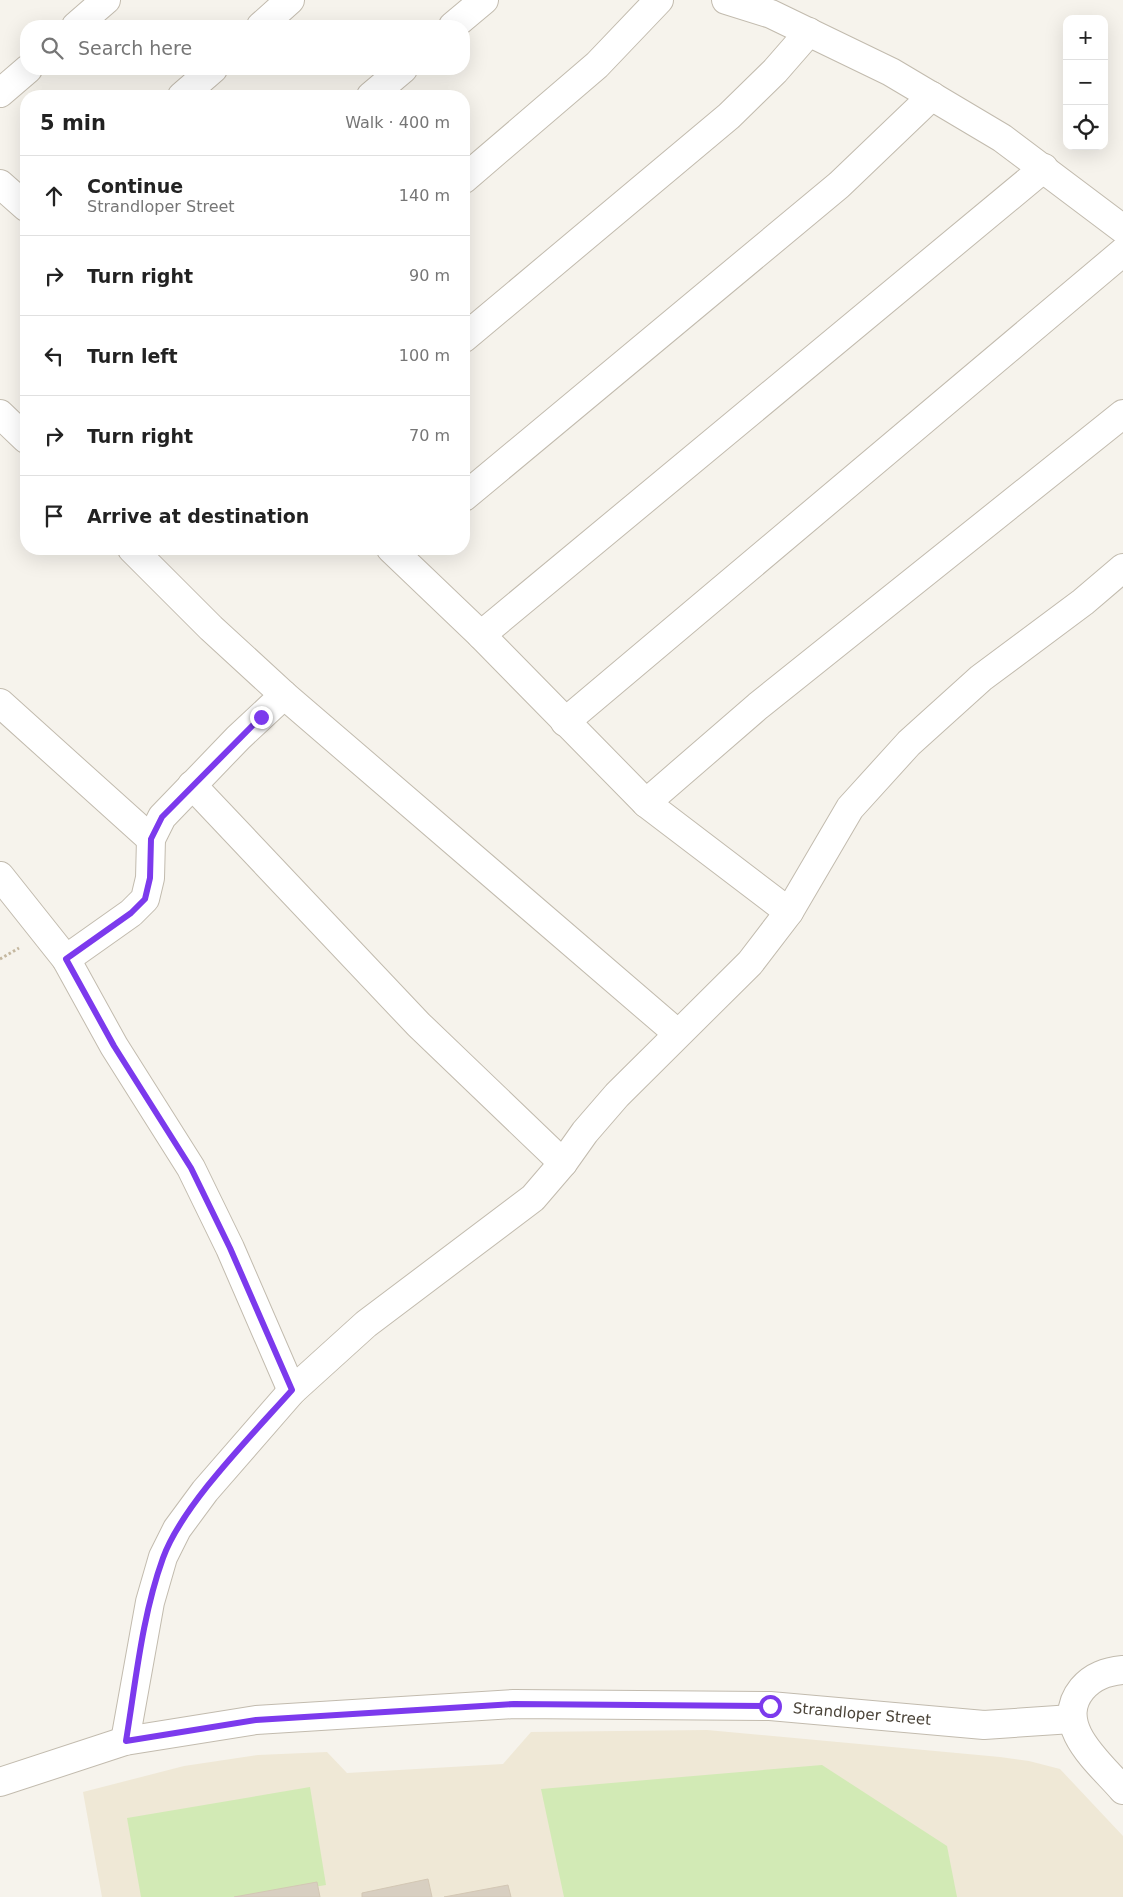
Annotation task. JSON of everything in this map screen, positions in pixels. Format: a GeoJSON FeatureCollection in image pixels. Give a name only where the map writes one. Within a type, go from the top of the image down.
{"type":"FeatureCollection","features":[{"type":"Feature","properties":{"kind":"street"},"geometry":{"type":"LineString","coordinates":[[83,20],[106,0]]}},
{"type":"Feature","properties":{"kind":"street"},"geometry":{"type":"LineString","coordinates":[[267,20],[290,0]]}},
{"type":"Feature","properties":{"kind":"street"},"geometry":{"type":"LineString","coordinates":[[461,20],[484,0]]}},
{"type":"Feature","properties":{"kind":"street"},"geometry":{"type":"LineString","coordinates":[[470,174],[598,65],[659,0]]}},
{"type":"Feature","properties":{"kind":"street"},"geometry":{"type":"LineString","coordinates":[[726,0],[771,14],[891,72],[1002,138],[1123,229]]}},
{"type":"Feature","properties":{"kind":"street"},"geometry":{"type":"LineString","coordinates":[[470,333],[729,116],[775,71],[809,32]]}},
{"type":"Feature","properties":{"kind":"street"},"geometry":{"type":"LineString","coordinates":[[0,93],[21,75]]}},
{"type":"Feature","properties":{"kind":"street"},"geometry":{"type":"LineString","coordinates":[[189,90],[206,75]]}},
{"type":"Feature","properties":{"kind":"street"},"geometry":{"type":"LineString","coordinates":[[378,90],[396,75]]}},
{"type":"Feature","properties":{"kind":"street"},"geometry":{"type":"LineString","coordinates":[[470,492],[839,185],[932,96]]}},
{"type":"Feature","properties":{"kind":"street"},"geometry":{"type":"LineString","coordinates":[[481,635],[1044,168]]}},
{"type":"Feature","properties":{"kind":"street"},"geometry":{"type":"LineString","coordinates":[[0,184],[20,202]]}},
{"type":"Feature","properties":{"kind":"street"},"geometry":{"type":"LineString","coordinates":[[566,722],[1123,252]]}},
{"type":"Feature","properties":{"kind":"street"},"geometry":{"type":"LineString","coordinates":[[0,414],[20,433]]}},
{"type":"Feature","properties":{"kind":"street"},"geometry":{"type":"LineString","coordinates":[[646,803],[758,706],[1123,414]]}},
{"type":"Feature","properties":{"kind":"street"},"geometry":{"type":"LineString","coordinates":[[138,555],[211,628],[284,695],[677,1034]]}},
{"type":"Feature","properties":{"kind":"street"},"geometry":{"type":"LineString","coordinates":[[401,555],[646,803],[789,912]]}},
{"type":"Feature","properties":{"kind":"street"},"geometry":{"type":"LineString","coordinates":[[126,1741],[150,1602],[163,1557],[177,1529],[205,1491],[292,1390],[366,1324],[533,1198],[563,1162],[584,1132],[677,1034],[750,962],[789,912],[850,808],[909,743],[981,678],[1083,602],[1123,568]]}},
{"type":"Feature","properties":{"kind":"street"},"geometry":{"type":"LineString","coordinates":[[66,959],[131,913],[145,899],[150,878],[151,839],[162,817],[284,695]]}},
{"type":"Feature","properties":{"kind":"street"},"geometry":{"type":"LineString","coordinates":[[0,703],[151,839]]}},
{"type":"Feature","properties":{"kind":"street"},"geometry":{"type":"LineString","coordinates":[[192,785],[419,1024],[563,1162]]}},
{"type":"Feature","properties":{"kind":"street"},"geometry":{"type":"LineString","coordinates":[[0,876],[66,959],[114,1046],[191,1168],[230,1248],[292,1390]]}},
{"type":"Feature","properties":{"kind":"street"},"geometry":{"type":"LineString","coordinates":[[1123,1670],[1099,1675],[1088,1682],[1078,1694],[1072,1708],[1073,1723],[1082,1744],[1123,1790]]}},
{"type":"Feature","properties":{"kind":"street","name":"Strandloper Street"},"geometry":{"type":"LineString","coordinates":[[0,1782],[126,1741],[256,1720],[514,1704],[770,1706],[984,1725],[1073,1723]]}},
{"type":"Feature","properties":{"kind":"shaded area"},"geometry":{"type":"Polygon","coordinates":[[[707,1730],[1000,1757],[1029,1761],[1060,1769],[1123,1836],[1123,1897],[102,1897],[83,1792],[184,1766],[258,1755],[327,1752],[347,1773],[503,1764],[531,1732],[707,1730]]]}},
{"type":"Feature","properties":{"kind":"green space"},"geometry":{"type":"Polygon","coordinates":[[[822,1765],[947,1846],[957,1897],[564,1897],[541,1789],[822,1765]]]}},
{"type":"Feature","properties":{"kind":"green space"},"geometry":{"type":"Polygon","coordinates":[[[310,1787],[326,1885],[252,1897],[141,1897],[127,1818],[310,1787]]]}},
{"type":"Feature","properties":{"kind":"building"},"geometry":{"type":"Polygon","coordinates":[[[428,1879],[432,1897],[362,1897],[362,1893],[428,1879]]]}},
{"type":"Feature","properties":{"kind":"building"},"geometry":{"type":"Polygon","coordinates":[[[317,1882],[320,1897],[234,1897],[317,1882]]]}},
{"type":"Feature","properties":{"kind":"building"},"geometry":{"type":"Polygon","coordinates":[[[508,1885],[511,1897],[444,1897],[508,1885]]]}},
{"type":"Feature","properties":{"kind":"route"},"geometry":{"type":"LineString","coordinates":[[261,717],[192,785],[162,817],[153,831],[149,850],[149,890],[145,899],[131,913],[66,959],[114,1046],[191,1168],[230,1248],[292,1390],[205,1491],[177,1529],[163,1557],[150,1602],[126,1741],[256,1720],[514,1704],[770,1706]]}}]}
